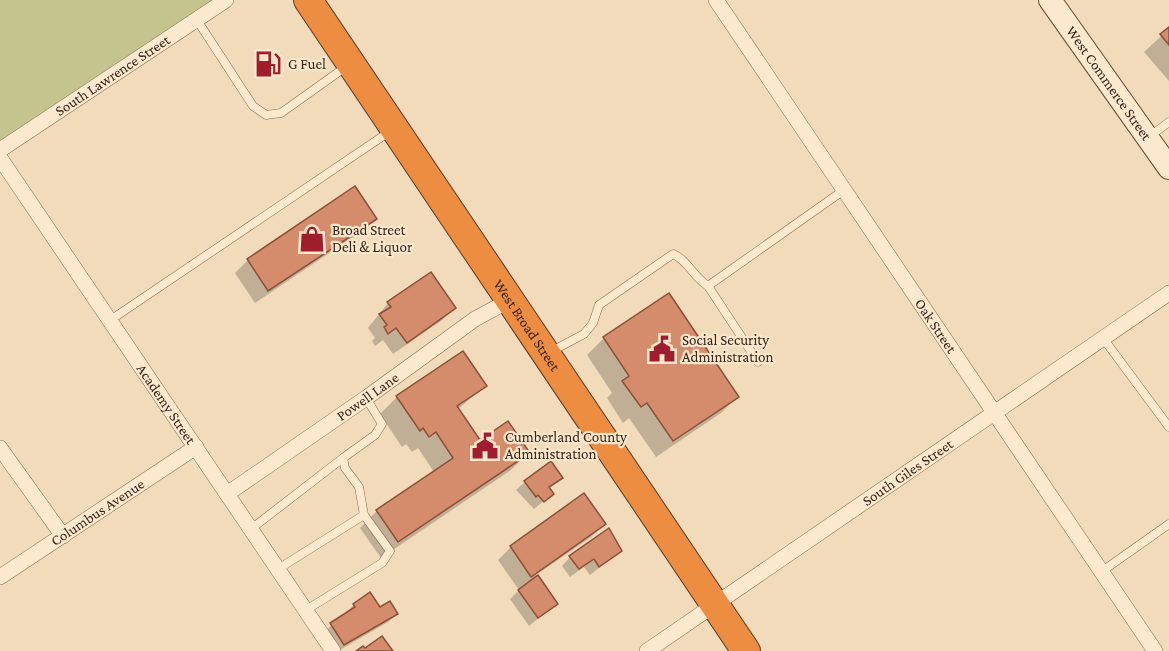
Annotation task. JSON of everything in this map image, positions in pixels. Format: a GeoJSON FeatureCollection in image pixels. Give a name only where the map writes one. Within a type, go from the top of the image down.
{"type":"FeatureCollection","features":[{"type":"Feature","properties":{"kind":"highway","name":"West Broad Street"},"geometry":{"type":"LineString","coordinates":[[308,0],[746,651]]}},
{"type":"Feature","properties":{"kind":"street","name":"South Lawrence Street"},"geometry":{"type":"LineString","coordinates":[[0,150],[226,0]]}},
{"type":"Feature","properties":{"kind":"street","name":"Oak Street"},"geometry":{"type":"LineString","coordinates":[[716,0],[1155,651]]}},
{"type":"Feature","properties":{"kind":"street","name":"West Commerce Street"},"geometry":{"type":"LineString","coordinates":[[1050,0],[1169,168]]}},
{"type":"Feature","properties":{"kind":"street","name":"Academy Street"},"geometry":{"type":"LineString","coordinates":[[0,158],[333,651]]}},
{"type":"Feature","properties":{"kind":"street","name":"South Giles Street"},"geometry":{"type":"LineString","coordinates":[[647,651],[1169,293]]}},
{"type":"Feature","properties":{"kind":"street","name":"Powell Lane"},"geometry":{"type":"LineString","coordinates":[[227,494],[475,319],[510,300]]}},
{"type":"Feature","properties":{"kind":"street","name":"Columbus Avenue"},"geometry":{"type":"LineString","coordinates":[[0,577],[196,447]]}},
{"type":"Feature","properties":{"kind":"street"},"geometry":{"type":"LineString","coordinates":[[0,448],[63,536]]}},
{"type":"Feature","properties":{"kind":"lane"},"geometry":{"type":"LineString","coordinates":[[197,20],[253,106],[266,115],[281,113],[351,63]]}},
{"type":"Feature","properties":{"kind":"lane"},"geometry":{"type":"LineString","coordinates":[[1148,138],[1169,122]]}},
{"type":"Feature","properties":{"kind":"lane"},"geometry":{"type":"LineString","coordinates":[[109,321],[395,128]]}},
{"type":"Feature","properties":{"kind":"lane"},"geometry":{"type":"LineString","coordinates":[[708,286],[844,189]]}},
{"type":"Feature","properties":{"kind":"lane"},"geometry":{"type":"LineString","coordinates":[[546,354],[584,334],[592,323],[599,305],[674,254],[680,257],[696,279],[708,286],[758,362]]}},
{"type":"Feature","properties":{"kind":"lane"},"geometry":{"type":"LineString","coordinates":[[1104,338],[1169,427]]}},
{"type":"Feature","properties":{"kind":"lane"},"geometry":{"type":"LineString","coordinates":[[251,529],[375,435],[382,424],[366,398]]}},
{"type":"Feature","properties":{"kind":"lane"},"geometry":{"type":"LineString","coordinates":[[306,610],[382,563],[390,551],[364,515],[359,487],[345,468],[343,458]]}},
{"type":"Feature","properties":{"kind":"lane"},"geometry":{"type":"LineString","coordinates":[[278,569],[364,515]]}},
{"type":"Feature","properties":{"kind":"lane"},"geometry":{"type":"LineString","coordinates":[[1101,572],[1169,524]]}},
{"type":"Feature","properties":{"kind":"green space"},"geometry":{"type":"Polygon","coordinates":[[[0,0],[226,0],[0,150],[0,0]]]}},
{"type":"Feature","properties":{"kind":"building"},"geometry":{"type":"Polygon","coordinates":[[[1169,27],[1169,45],[1160,34],[1169,27]]]}},
{"type":"Feature","properties":{"kind":"building","name":"Broad Street Deli & Liquor"},"geometry":{"type":"Polygon","coordinates":[[[355,186],[377,219],[268,291],[247,259],[355,186]]]}},
{"type":"Feature","properties":{"kind":"building"},"geometry":{"type":"Polygon","coordinates":[[[431,272],[456,308],[407,343],[396,328],[388,334],[384,327],[387,325],[379,314],[391,307],[387,302],[431,272]]]}},
{"type":"Feature","properties":{"kind":"building"},"geometry":{"type":"Polygon","coordinates":[[[669,293],[739,397],[673,441],[647,403],[641,407],[622,381],[629,376],[603,337],[669,293]]]}},
{"type":"Feature","properties":{"kind":"building","name":"Cumberland County Administration"},"geometry":{"type":"Polygon","coordinates":[[[463,351],[487,386],[457,406],[480,440],[508,421],[530,453],[398,542],[376,510],[453,458],[436,432],[429,437],[423,428],[420,431],[396,396],[463,351]]]}},
{"type":"Feature","properties":{"kind":"building"},"geometry":{"type":"Polygon","coordinates":[[[551,461],[563,478],[549,487],[554,494],[544,502],[538,495],[536,497],[524,481],[551,461]]]}},
{"type":"Feature","properties":{"kind":"building"},"geometry":{"type":"Polygon","coordinates":[[[584,493],[606,524],[531,577],[510,546],[584,493]]]}},
{"type":"Feature","properties":{"kind":"building"},"geometry":{"type":"Polygon","coordinates":[[[609,528],[622,551],[599,567],[594,559],[579,569],[569,556],[609,528]]]}},
{"type":"Feature","properties":{"kind":"building"},"geometry":{"type":"Polygon","coordinates":[[[538,575],[558,604],[538,618],[518,590],[538,575]]]}},
{"type":"Feature","properties":{"kind":"building"},"geometry":{"type":"Polygon","coordinates":[[[370,592],[380,607],[390,601],[398,614],[344,645],[330,623],[355,607],[353,604],[370,592]]]}},
{"type":"Feature","properties":{"kind":"building"},"geometry":{"type":"Polygon","coordinates":[[[382,636],[393,651],[356,651],[363,646],[365,648],[382,636]]]}},
{"type":"Feature","properties":{"kind":"place","name":"G Fuel"},"geometry":{"type":"Point","coordinates":[268,64]}},
{"type":"Feature","properties":{"kind":"place","name":"Broad Street Deli & Liquor"},"geometry":{"type":"Point","coordinates":[312,239]}},
{"type":"Feature","properties":{"kind":"place","name":"Social Security Administration"},"geometry":{"type":"Point","coordinates":[662,349]}},
{"type":"Feature","properties":{"kind":"place","name":"Cumberland County Administration"},"geometry":{"type":"Point","coordinates":[485,446]}}]}
